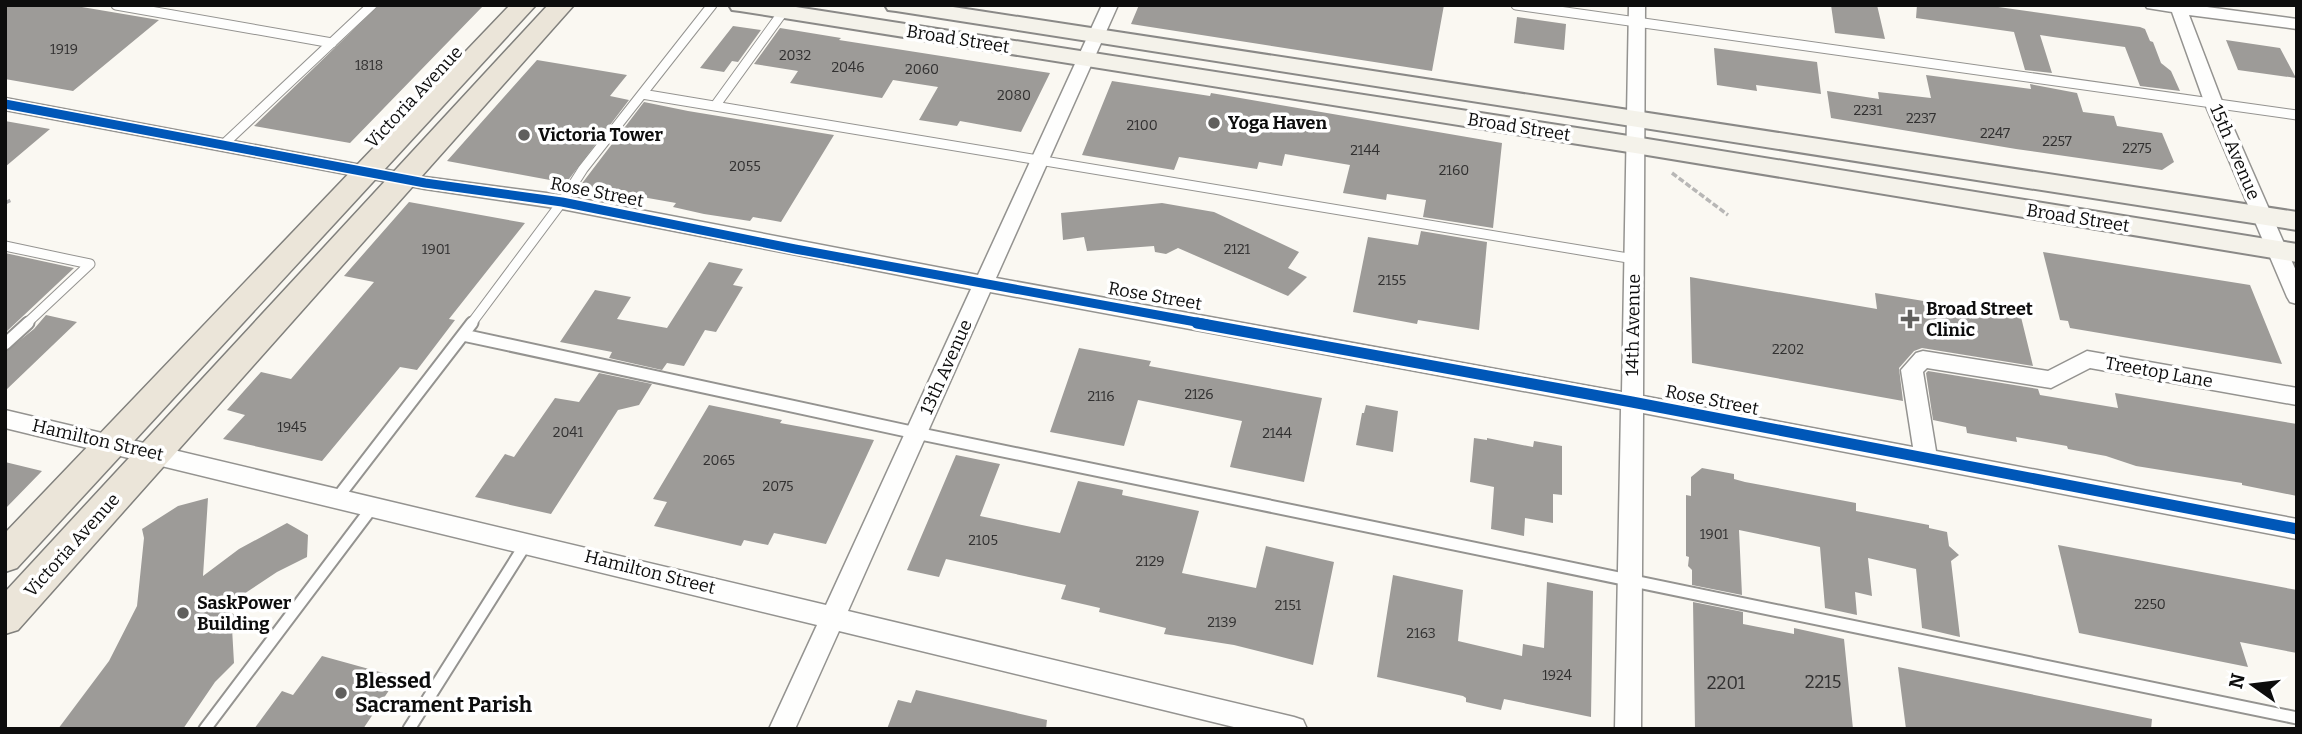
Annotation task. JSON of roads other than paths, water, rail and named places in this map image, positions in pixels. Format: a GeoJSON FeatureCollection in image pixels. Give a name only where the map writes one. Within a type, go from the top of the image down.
{"type":"FeatureCollection","features":[{"type":"Feature","properties":{"kind":"main road","name":"Victoria Avenue"},"geometry":{"type":"LineString","coordinates":[[5,557],[524,5]]}},
{"type":"Feature","properties":{"kind":"main road","name":"Victoria Avenue"},"geometry":{"type":"LineString","coordinates":[[5,618],[562,5]]}},
{"type":"Feature","properties":{"kind":"main road","name":"Broad Street"},"geometry":{"type":"LineString","coordinates":[[740,5],[1085,59],[2297,221]]}},
{"type":"Feature","properties":{"kind":"main road","name":"Broad Street"},"geometry":{"type":"LineString","coordinates":[[897,5],[1096,36],[2287,252]]}},
{"type":"Feature","properties":{"kind":"street","name":"13th Avenue"},"geometry":{"type":"LineString","coordinates":[[782,729],[1110,5]]}},
{"type":"Feature","properties":{"kind":"street","name":"14th Avenue"},"geometry":{"type":"LineString","coordinates":[[1628,729],[1637,5]]}},
{"type":"Feature","properties":{"kind":"street"},"geometry":{"type":"LineString","coordinates":[[2153,5],[2297,24]]}},
{"type":"Feature","properties":{"kind":"street","name":"15th Avenue"},"geometry":{"type":"LineString","coordinates":[[2177,7],[2261,215],[2287,252],[2297,297]]}},
{"type":"Feature","properties":{"kind":"street","name":"Rose Street"},"geometry":{"type":"LineString","coordinates":[[5,104],[405,179],[562,202],[2297,529]]}},
{"type":"Feature","properties":{"kind":"street","name":"Treetop Lane"},"geometry":{"type":"LineString","coordinates":[[1926,458],[1912,370],[1923,359],[2051,380],[2087,359],[2297,397]]}},
{"type":"Feature","properties":{"kind":"street","name":"Hamilton Street"},"geometry":{"type":"LineString","coordinates":[[5,419],[374,505],[1294,729]]}},
{"type":"Feature","properties":{"kind":"lane"},"geometry":{"type":"LineString","coordinates":[[116,5],[332,43]]}},
{"type":"Feature","properties":{"kind":"lane"},"geometry":{"type":"LineString","coordinates":[[224,144],[372,5]]}},
{"type":"Feature","properties":{"kind":"lane"},"geometry":{"type":"LineString","coordinates":[[338,497],[463,335],[562,202],[583,169],[712,5]]}},
{"type":"Feature","properties":{"kind":"lane"},"geometry":{"type":"LineString","coordinates":[[1516,5],[2297,116]]}},
{"type":"Feature","properties":{"kind":"lane"},"geometry":{"type":"LineString","coordinates":[[715,106],[783,12]]}},
{"type":"Feature","properties":{"kind":"lane"},"geometry":{"type":"LineString","coordinates":[[642,94],[1634,259]]}},
{"type":"Feature","properties":{"kind":"lane"},"geometry":{"type":"LineString","coordinates":[[5,246],[90,264],[5,344]]}},
{"type":"Feature","properties":{"kind":"lane"},"geometry":{"type":"LineString","coordinates":[[463,335],[916,433],[2297,718]]}},
{"type":"Feature","properties":{"kind":"lane"},"geometry":{"type":"LineString","coordinates":[[205,729],[374,505]]}},
{"type":"Feature","properties":{"kind":"lane"},"geometry":{"type":"LineString","coordinates":[[409,729],[527,542]]}},
{"type":"Feature","properties":{"kind":"place","name":"Yoga Haven"},"geometry":{"type":"Point","coordinates":[1214,123]}},
{"type":"Feature","properties":{"kind":"place","name":"Victoria Tower"},"geometry":{"type":"Point","coordinates":[524,135]}},
{"type":"Feature","properties":{"kind":"place","name":"Broad Street Clinic"},"geometry":{"type":"Point","coordinates":[1910,319]}},
{"type":"Feature","properties":{"kind":"place","name":"SaskPower Building"},"geometry":{"type":"Point","coordinates":[183,613]}},
{"type":"Feature","properties":{"kind":"place","name":"Blessed Sacrament Parish"},"geometry":{"type":"Point","coordinates":[341,693]}}]}
